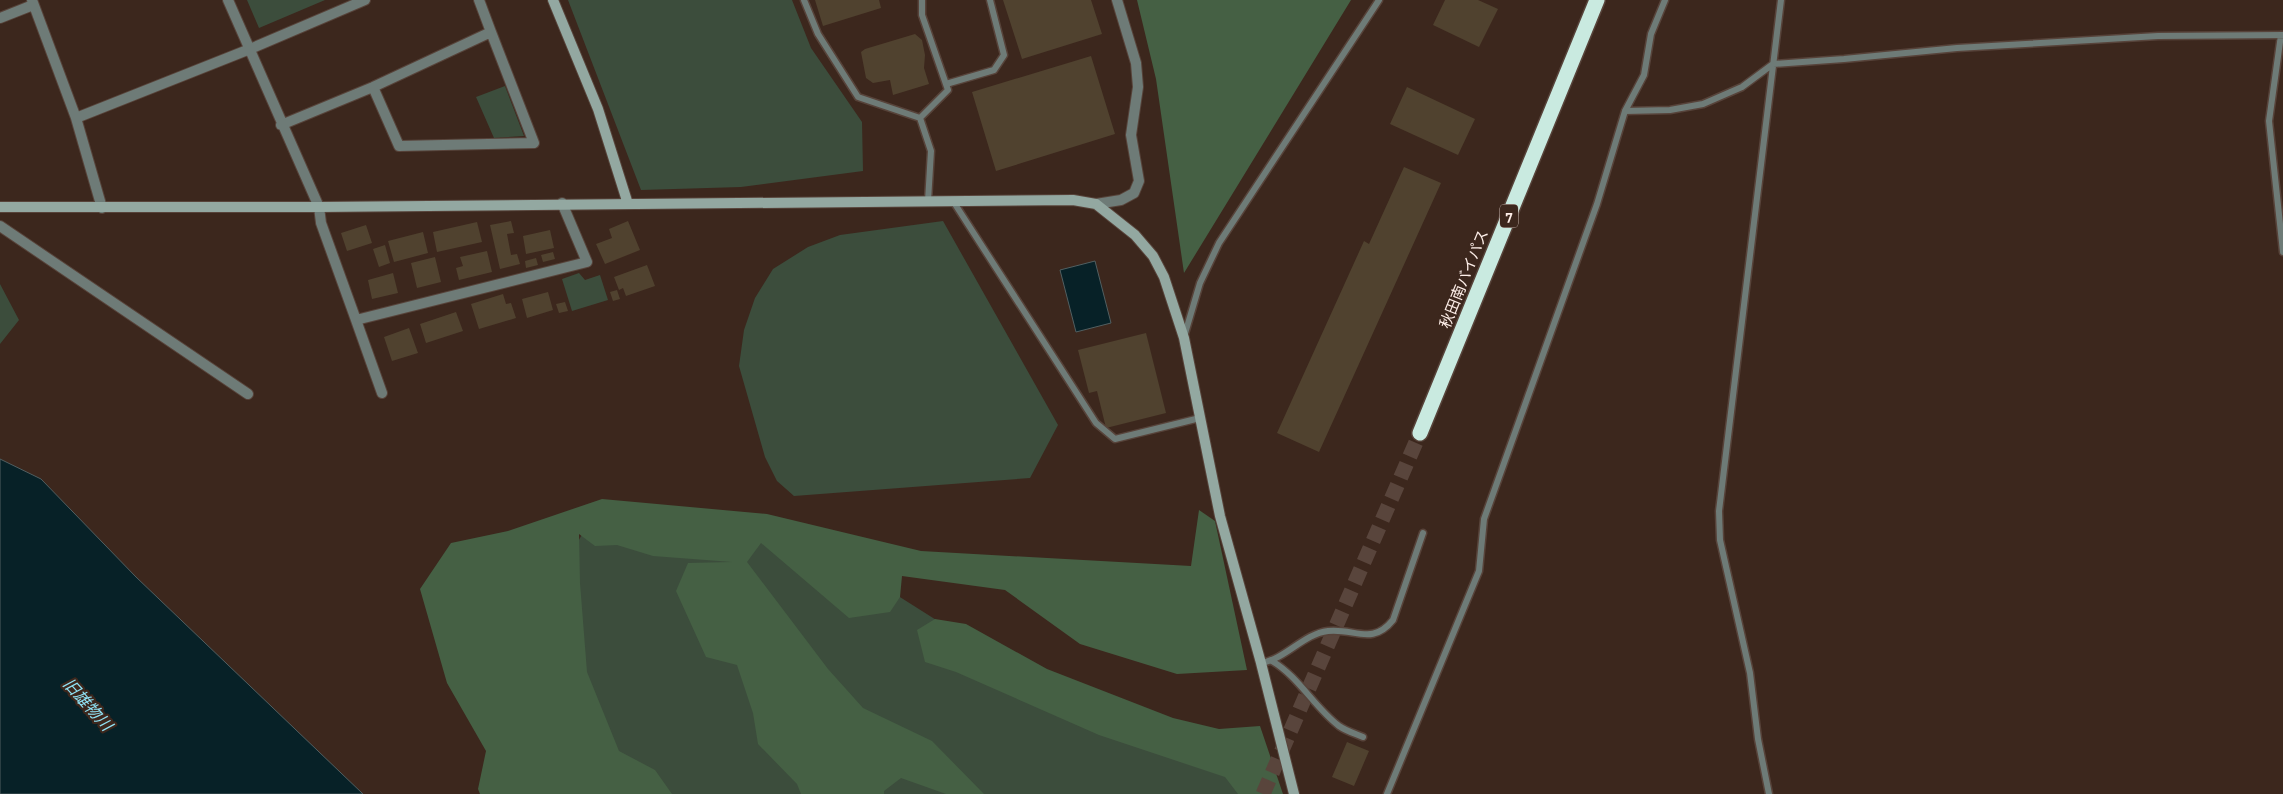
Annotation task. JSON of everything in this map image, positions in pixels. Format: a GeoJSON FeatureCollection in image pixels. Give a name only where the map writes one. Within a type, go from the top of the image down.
{"type":"FeatureCollection","features":[{"type":"Feature","properties":{"kind":"highway","name":"秋田南バイパス"},"geometry":{"type":"LineString","coordinates":[[1420,432],[1597,0]]}},
{"type":"Feature","properties":{"kind":"street"},"geometry":{"type":"LineString","coordinates":[[228,0],[281,125],[319,207],[321,223],[382,393]]}},
{"type":"Feature","properties":{"kind":"street"},"geometry":{"type":"LineString","coordinates":[[76,118],[250,49],[365,0]]}},
{"type":"Feature","properties":{"kind":"street"},"geometry":{"type":"LineString","coordinates":[[373,87],[399,146],[534,143],[479,0]]}},
{"type":"Feature","properties":{"kind":"street"},"geometry":{"type":"LineString","coordinates":[[553,0],[598,110],[628,204]]}},
{"type":"Feature","properties":{"kind":"street"},"geometry":{"type":"LineString","coordinates":[[0,207],[319,207],[562,203],[804,204],[1073,200],[1096,204],[1121,200],[1134,193],[1139,181],[1132,135],[1138,87],[1136,63],[1117,0]]}},
{"type":"Feature","properties":{"kind":"street"},"geometry":{"type":"LineString","coordinates":[[0,18],[32,2],[76,118],[102,208]]}},
{"type":"Feature","properties":{"kind":"street"},"geometry":{"type":"LineString","coordinates":[[281,125],[373,87],[491,32]]}},
{"type":"Feature","properties":{"kind":"street"},"geometry":{"type":"LineString","coordinates":[[356,320],[587,262],[562,203]]}},
{"type":"Feature","properties":{"kind":"street"},"geometry":{"type":"LineString","coordinates":[[1096,204],[1134,234],[1153,256],[1164,277],[1184,338],[1220,516],[1261,663],[1294,794]]}},
{"type":"Feature","properties":{"kind":"street"},"geometry":{"type":"LineString","coordinates":[[0,226],[248,394]]}},
{"type":"Feature","properties":{"kind":"lane"},"geometry":{"type":"LineString","coordinates":[[804,0],[818,34],[858,97],[920,118]]}},
{"type":"Feature","properties":{"kind":"lane"},"geometry":{"type":"LineString","coordinates":[[920,118],[948,90],[922,15],[922,0]]}},
{"type":"Feature","properties":{"kind":"lane"},"geometry":{"type":"LineString","coordinates":[[946,84],[994,70],[1004,55],[990,0]]}},
{"type":"Feature","properties":{"kind":"lane"},"geometry":{"type":"LineString","coordinates":[[1184,338],[1200,283],[1219,244],[1379,0]]}},
{"type":"Feature","properties":{"kind":"lane"},"geometry":{"type":"LineString","coordinates":[[1387,794],[1479,571],[1484,519],[1597,204],[1625,111],[1644,75],[1651,34],[1664,0]]}},
{"type":"Feature","properties":{"kind":"lane"},"geometry":{"type":"LineString","coordinates":[[1770,794],[1758,739],[1750,672],[1720,540],[1719,511],[1781,0]]}},
{"type":"Feature","properties":{"kind":"lane"},"geometry":{"type":"LineString","coordinates":[[1625,111],[1670,110],[1703,104],[1742,87],[1773,64],[1957,48],[2138,37],[2282,35],[2269,121],[2283,252]]}},
{"type":"Feature","properties":{"kind":"lane"},"geometry":{"type":"LineString","coordinates":[[920,118],[931,151],[928,201]]}},
{"type":"Feature","properties":{"kind":"lane"},"geometry":{"type":"LineString","coordinates":[[953,201],[1096,423],[1115,439],[1200,418]]}},
{"type":"Feature","properties":{"kind":"lane"},"geometry":{"type":"LineString","coordinates":[[1261,663],[1272,661],[1315,635],[1329,631],[1370,635],[1385,630],[1393,620],[1423,533]]}},
{"type":"Feature","properties":{"kind":"lane"},"geometry":{"type":"LineString","coordinates":[[1272,661],[1284,668],[1326,715],[1341,727],[1364,737]]}},
{"type":"Feature","properties":{"kind":"green space"},"geometry":{"type":"Polygon","coordinates":[[[247,0],[325,0],[259,28],[247,0]]]}},
{"type":"Feature","properties":{"kind":"green space"},"geometry":{"type":"Polygon","coordinates":[[[568,0],[792,0],[811,48],[862,122],[863,171],[741,187],[641,190],[568,0]]]}},
{"type":"Feature","properties":{"kind":"green space"},"geometry":{"type":"Polygon","coordinates":[[[1137,0],[1351,0],[1184,273],[1156,79],[1137,0]]]}},
{"type":"Feature","properties":{"kind":"green space"},"geometry":{"type":"Polygon","coordinates":[[[505,86],[524,136],[494,138],[476,97],[505,86]]]}},
{"type":"Feature","properties":{"kind":"green space"},"geometry":{"type":"Polygon","coordinates":[[[943,221],[1058,425],[1030,478],[794,496],[777,481],[765,457],[739,366],[744,330],[755,298],[773,269],[808,247],[840,235],[943,221]]]}},
{"type":"Feature","properties":{"kind":"green space"},"geometry":{"type":"Polygon","coordinates":[[[579,273],[585,280],[600,275],[608,300],[572,311],[562,279],[579,273]]]}},
{"type":"Feature","properties":{"kind":"green space"},"geometry":{"type":"Polygon","coordinates":[[[0,284],[19,320],[0,344],[0,284]]]}},
{"type":"Feature","properties":{"kind":"green space"},"geometry":{"type":"Polygon","coordinates":[[[602,499],[767,514],[921,551],[1191,566],[1199,510],[1215,521],[1247,670],[1177,674],[1080,644],[1005,590],[902,576],[900,597],[890,612],[849,618],[761,543],[747,562],[828,669],[863,708],[932,741],[984,794],[946,794],[901,778],[884,791],[884,794],[801,794],[797,784],[758,744],[753,713],[737,665],[706,657],[676,591],[688,563],[732,562],[653,556],[617,545],[595,546],[579,534],[580,583],[587,672],[619,751],[655,770],[672,794],[480,794],[478,789],[486,751],[447,683],[420,589],[451,543],[508,531],[602,499]]]}},
{"type":"Feature","properties":{"kind":"green space"},"geometry":{"type":"Polygon","coordinates":[[[589,522],[794,530],[1047,690],[1231,754],[1245,794],[619,794],[544,602],[589,522]]]}},
{"type":"Feature","properties":{"kind":"green space"},"geometry":{"type":"Polygon","coordinates":[[[935,619],[966,624],[1047,669],[1173,718],[1219,729],[1260,726],[1283,794],[1238,794],[1225,777],[1099,735],[956,672],[925,662],[917,630],[935,619]]]}},
{"type":"Feature","properties":{"kind":"water"},"geometry":{"type":"Polygon","coordinates":[[[1095,261],[1111,323],[1076,332],[1060,270],[1095,261]]]}},
{"type":"Feature","properties":{"kind":"water","name":"旧雄物川"},"geometry":{"type":"Polygon","coordinates":[[[0,459],[41,479],[136,577],[363,794],[0,794],[0,459]]]}},
{"type":"Feature","properties":{"kind":"building"},"geometry":{"type":"Polygon","coordinates":[[[815,0],[879,0],[881,8],[823,26],[815,0]]]}},
{"type":"Feature","properties":{"kind":"building"},"geometry":{"type":"Polygon","coordinates":[[[1003,0],[1091,0],[1102,34],[1022,59],[1003,0]]]}},
{"type":"Feature","properties":{"kind":"building"},"geometry":{"type":"Polygon","coordinates":[[[1445,0],[1478,0],[1498,9],[1479,47],[1433,25],[1445,0]]]}},
{"type":"Feature","properties":{"kind":"building"},"geometry":{"type":"Polygon","coordinates":[[[915,34],[922,40],[925,55],[924,68],[929,84],[893,95],[890,80],[873,83],[866,78],[861,52],[865,49],[915,34]]]}},
{"type":"Feature","properties":{"kind":"building"},"geometry":{"type":"Polygon","coordinates":[[[1091,56],[1115,134],[996,171],[972,92],[1091,56]]]}},
{"type":"Feature","properties":{"kind":"building"},"geometry":{"type":"Polygon","coordinates":[[[1407,87],[1475,119],[1458,155],[1390,124],[1407,87]]]}},
{"type":"Feature","properties":{"kind":"building"},"geometry":{"type":"Polygon","coordinates":[[[1404,167],[1441,183],[1319,452],[1277,433],[1364,241],[1369,244],[1404,167]]]}},
{"type":"Feature","properties":{"kind":"building"},"geometry":{"type":"Polygon","coordinates":[[[511,221],[514,233],[507,234],[511,255],[517,254],[520,264],[500,269],[490,225],[511,221]]]}},
{"type":"Feature","properties":{"kind":"building"},"geometry":{"type":"Polygon","coordinates":[[[628,221],[640,250],[605,264],[596,244],[612,238],[609,229],[628,221]]]}},
{"type":"Feature","properties":{"kind":"building"},"geometry":{"type":"Polygon","coordinates":[[[477,222],[482,242],[437,252],[433,232],[477,222]]]}},
{"type":"Feature","properties":{"kind":"building"},"geometry":{"type":"Polygon","coordinates":[[[366,225],[372,243],[347,251],[341,233],[366,225]]]}},
{"type":"Feature","properties":{"kind":"building"},"geometry":{"type":"Polygon","coordinates":[[[550,230],[554,248],[526,254],[523,236],[550,230]]]}},
{"type":"Feature","properties":{"kind":"building"},"geometry":{"type":"Polygon","coordinates":[[[423,232],[428,253],[394,262],[388,241],[423,232]]]}},
{"type":"Feature","properties":{"kind":"building"},"geometry":{"type":"Polygon","coordinates":[[[385,245],[390,263],[379,267],[373,249],[385,245]]]}},
{"type":"Feature","properties":{"kind":"building"},"geometry":{"type":"Polygon","coordinates":[[[487,251],[492,272],[459,280],[456,268],[463,266],[460,257],[487,251]]]}},
{"type":"Feature","properties":{"kind":"building"},"geometry":{"type":"Polygon","coordinates":[[[553,252],[555,259],[543,262],[541,255],[553,252]]]}},
{"type":"Feature","properties":{"kind":"building"},"geometry":{"type":"Polygon","coordinates":[[[435,257],[441,282],[417,288],[411,263],[435,257]]]}},
{"type":"Feature","properties":{"kind":"building"},"geometry":{"type":"Polygon","coordinates":[[[536,258],[538,265],[526,268],[525,261],[536,258]]]}},
{"type":"Feature","properties":{"kind":"building"},"geometry":{"type":"Polygon","coordinates":[[[647,265],[655,286],[626,296],[623,288],[619,290],[614,277],[647,265]]]}},
{"type":"Feature","properties":{"kind":"building"},"geometry":{"type":"Polygon","coordinates":[[[393,273],[398,293],[372,299],[368,280],[393,273]]]}},
{"type":"Feature","properties":{"kind":"building"},"geometry":{"type":"Polygon","coordinates":[[[617,290],[620,299],[613,301],[610,292],[617,290]]]}},
{"type":"Feature","properties":{"kind":"building"},"geometry":{"type":"Polygon","coordinates":[[[548,292],[553,310],[527,318],[522,299],[548,292]]]}},
{"type":"Feature","properties":{"kind":"building"},"geometry":{"type":"Polygon","coordinates":[[[503,294],[506,304],[511,303],[516,318],[479,329],[471,304],[503,294]]]}},
{"type":"Feature","properties":{"kind":"building"},"geometry":{"type":"Polygon","coordinates":[[[565,302],[568,311],[559,313],[556,304],[565,302]]]}},
{"type":"Feature","properties":{"kind":"building"},"geometry":{"type":"Polygon","coordinates":[[[456,312],[463,331],[426,343],[420,324],[456,312]]]}},
{"type":"Feature","properties":{"kind":"building"},"geometry":{"type":"Polygon","coordinates":[[[409,328],[418,353],[392,361],[384,337],[409,328]]]}},
{"type":"Feature","properties":{"kind":"building"},"geometry":{"type":"Polygon","coordinates":[[[1146,333],[1166,413],[1106,428],[1097,391],[1089,393],[1078,350],[1146,333]]]}},
{"type":"Feature","properties":{"kind":"building"},"geometry":{"type":"Polygon","coordinates":[[[1347,742],[1369,751],[1354,786],[1332,777],[1347,742]]]}},
{"type":"Feature","properties":{"kind":"tunnel"},"geometry":{"type":"LineString","coordinates":[[1263,794],[1420,433]]}}]}
